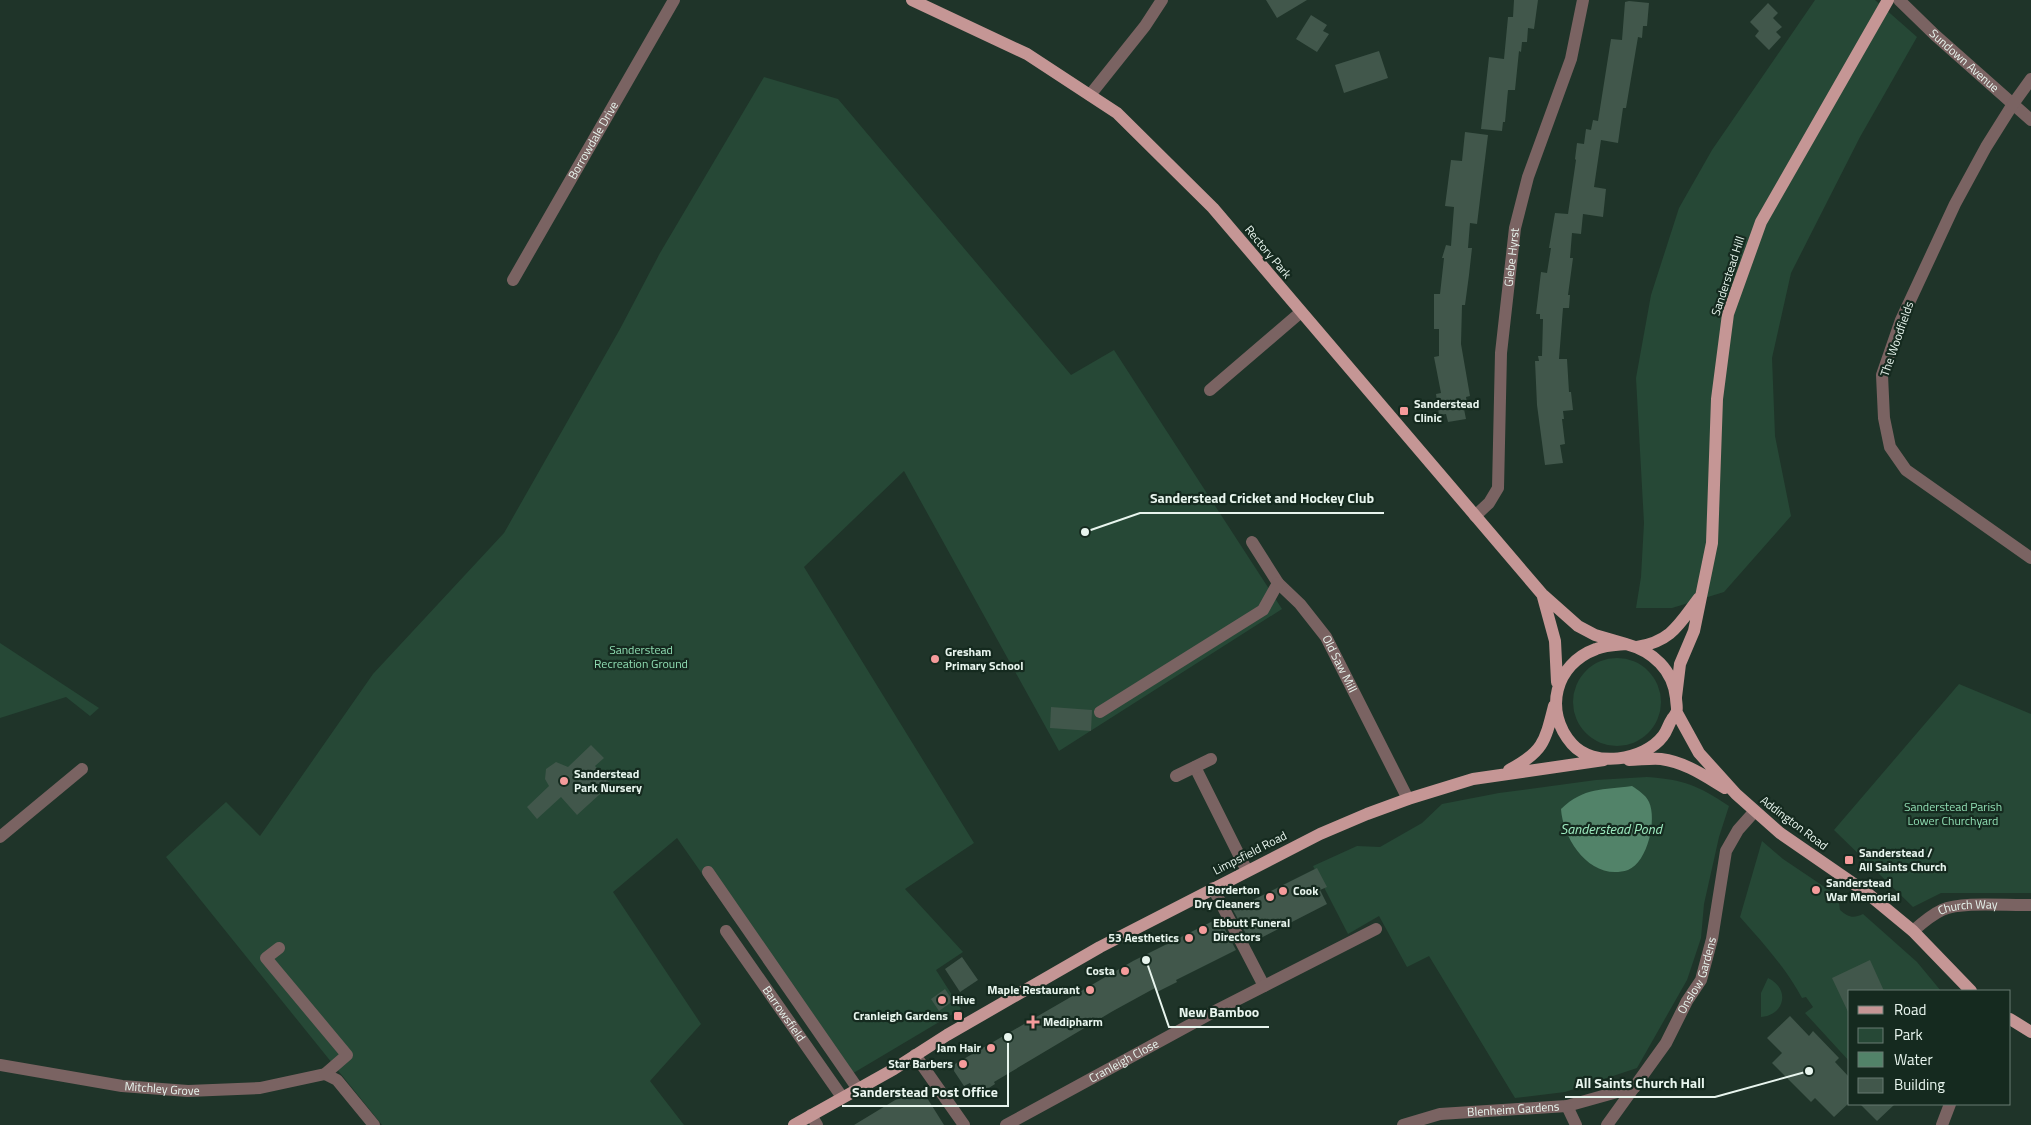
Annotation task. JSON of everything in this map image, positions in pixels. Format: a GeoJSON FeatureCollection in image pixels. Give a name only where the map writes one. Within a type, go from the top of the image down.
{"type":"FeatureCollection","features":[{"type":"Feature","properties":{"kind":"main road","name":"Rectory Park"},"geometry":{"type":"LineString","coordinates":[[912,0],[1027,54],[1117,113],[1213,208],[1542,594],[1578,626],[1595,635],[1632,645]]}},
{"type":"Feature","properties":{"kind":"main road","name":"Sanderstead Hill"},"geometry":{"type":"LineString","coordinates":[[1676,697],[1680,664],[1694,630],[1712,543],[1717,399],[1728,314],[1761,222],[1888,0]]}},
{"type":"Feature","properties":{"kind":"main road","name":"Rectory Park"},"geometry":{"type":"LineString","coordinates":[[1542,594],[1555,641],[1557,695]]}},
{"type":"Feature","properties":{"kind":"main road","name":"Sanderstead Hill"},"geometry":{"type":"LineString","coordinates":[[1632,645],[1652,644],[1663,640],[1674,630],[1702,594]]}},
{"type":"Feature","properties":{"kind":"main road"},"geometry":{"type":"LineString","coordinates":[[1632,645],[1655,657],[1669,675],[1676,697],[1677,713],[1699,753],[1736,794],[1691,768],[1672,762],[1659,759],[1610,760],[1580,752],[1571,743],[1556,714],[1557,695],[1566,669],[1582,656],[1595,649],[1632,645]]}},
{"type":"Feature","properties":{"kind":"main road","name":"Limpsfield Road"},"geometry":{"type":"LineString","coordinates":[[1500,774],[1527,760],[1537,751],[1546,736],[1557,695]]}},
{"type":"Feature","properties":{"kind":"main road"},"geometry":{"type":"LineString","coordinates":[[1610,760],[1643,751],[1656,742],[1663,737],[1677,713]]}},
{"type":"Feature","properties":{"kind":"main road","name":"Limpsfield Road"},"geometry":{"type":"LineString","coordinates":[[794,1125],[814,1120],[842,1097],[1100,947],[1320,834],[1408,799],[1473,779],[1610,760]]}},
{"type":"Feature","properties":{"kind":"main road","name":"Addington Road"},"geometry":{"type":"LineString","coordinates":[[1736,794],[1754,812],[1780,833],[1868,893],[1914,931],[1970,990]]}},
{"type":"Feature","properties":{"kind":"main road"},"geometry":{"type":"LineString","coordinates":[[2012,1024],[2031,1032]]}},
{"type":"Feature","properties":{"kind":"street","name":"Borrowdale Drive"},"geometry":{"type":"LineString","coordinates":[[513,280],[674,0]]}},
{"type":"Feature","properties":{"kind":"street"},"geometry":{"type":"LineString","coordinates":[[1090,95],[1145,26],[1162,0]]}},
{"type":"Feature","properties":{"kind":"street","name":"Glebe Hyrst"},"geometry":{"type":"LineString","coordinates":[[1474,516],[1489,503],[1498,488],[1501,353],[1508,277],[1518,213],[1569,65],[1583,0]]}},
{"type":"Feature","properties":{"kind":"street","name":"Sundown Avenue"},"geometry":{"type":"LineString","coordinates":[[1899,0],[1935,35],[2031,120]]}},
{"type":"Feature","properties":{"kind":"street","name":"The Woodfields"},"geometry":{"type":"LineString","coordinates":[[2031,79],[1986,147],[1956,204],[1901,320],[1882,375],[1884,418],[1890,447],[1906,470],[2031,558]]}},
{"type":"Feature","properties":{"kind":"street"},"geometry":{"type":"LineString","coordinates":[[1210,390],[1302,312]]}},
{"type":"Feature","properties":{"kind":"street","name":"Old Saw Mill"},"geometry":{"type":"LineString","coordinates":[[1252,542],[1278,583],[1300,604],[1326,637],[1408,799]]}},
{"type":"Feature","properties":{"kind":"street"},"geometry":{"type":"LineString","coordinates":[[1100,712],[1263,610],[1278,583]]}},
{"type":"Feature","properties":{"kind":"street"},"geometry":{"type":"LineString","coordinates":[[1176,776],[1211,759]]}},
{"type":"Feature","properties":{"kind":"street"},"geometry":{"type":"LineString","coordinates":[[1195,767],[1247,870]]}},
{"type":"Feature","properties":{"kind":"street"},"geometry":{"type":"LineString","coordinates":[[0,837],[82,769]]}},
{"type":"Feature","properties":{"kind":"street","name":"Onslow Gardens"},"geometry":{"type":"LineString","coordinates":[[1607,1125],[1666,1043],[1700,980],[1712,939],[1726,851],[1738,830],[1754,812]]}},
{"type":"Feature","properties":{"kind":"street"},"geometry":{"type":"LineString","coordinates":[[708,872],[858,1089]]}},
{"type":"Feature","properties":{"kind":"street"},"geometry":{"type":"LineString","coordinates":[[1212,888],[1264,986]]}},
{"type":"Feature","properties":{"kind":"street","name":"Church Way"},"geometry":{"type":"LineString","coordinates":[[1914,931],[1926,920],[1943,909],[1962,906],[2031,905]]}},
{"type":"Feature","properties":{"kind":"street","name":"Cranleigh Close"},"geometry":{"type":"LineString","coordinates":[[1006,1125],[1376,928]]}},
{"type":"Feature","properties":{"kind":"street","name":"Barrowsfield"},"geometry":{"type":"LineString","coordinates":[[726,931],[842,1097]]}},
{"type":"Feature","properties":{"kind":"street"},"geometry":{"type":"LineString","coordinates":[[279,948],[266,958],[347,1056],[326,1074],[337,1080],[345,1088],[374,1125]]}},
{"type":"Feature","properties":{"kind":"street"},"geometry":{"type":"LineString","coordinates":[[915,1055],[964,1125]]}},
{"type":"Feature","properties":{"kind":"street","name":"Mitchley Grove"},"geometry":{"type":"LineString","coordinates":[[0,1065],[122,1086],[188,1090],[260,1088],[326,1074]]}},
{"type":"Feature","properties":{"kind":"street","name":"Blenheim Gardens"},"geometry":{"type":"LineString","coordinates":[[1403,1125],[1440,1114],[1567,1106],[1635,1087]]}},
{"type":"Feature","properties":{"kind":"street"},"geometry":{"type":"LineString","coordinates":[[1942,1125],[1950,1105]]}},
{"type":"Feature","properties":{"kind":"street","name":"Blenheim Gardens"},"geometry":{"type":"LineString","coordinates":[[1567,1106],[1576,1125]]}},
{"type":"Feature","properties":{"kind":"green space"},"geometry":{"type":"Polygon","coordinates":[[[1815,0],[1875,0],[1917,37],[1860,137],[1791,273],[1772,358],[1775,436],[1791,516],[1724,592],[1672,608],[1636,608],[1641,577],[1644,523],[1636,378],[1651,295],[1679,208],[1712,150],[1815,0]]]}},
{"type":"Feature","properties":{"kind":"green space","name":"Sanderstead Recreation Ground"},"geometry":{"type":"Polygon","coordinates":[[[764,77],[838,99],[1071,375],[1114,350],[1282,609],[1059,751],[904,471],[804,567],[974,843],[905,889],[963,952],[936,970],[961,1009],[845,1078],[677,838],[613,892],[701,1024],[650,1081],[684,1125],[382,1125],[166,857],[226,802],[260,836],[373,674],[504,533],[620,329],[660,253],[764,77]]]}},
{"type":"Feature","properties":{"kind":"green space"},"geometry":{"type":"Polygon","coordinates":[[[0,643],[99,708],[90,716],[66,697],[0,718],[0,643]]]}},
{"type":"Feature","properties":{"kind":"green space"},"geometry":{"type":"Polygon","coordinates":[[[1608,658],[1626,658],[1642,665],[1654,677],[1661,693],[1661,711],[1654,727],[1642,739],[1626,746],[1608,746],[1592,739],[1580,727],[1573,711],[1573,693],[1580,677],[1592,665],[1608,658]]]}},
{"type":"Feature","properties":{"kind":"green space","name":"Sanderstead Parish Lower Churchyard"},"geometry":{"type":"Polygon","coordinates":[[[1959,684],[2031,714],[2031,893],[1941,893],[1913,907],[1834,830],[1959,684]]]}},
{"type":"Feature","properties":{"kind":"green space"},"geometry":{"type":"Polygon","coordinates":[[[1647,777],[1681,782],[1699,788],[1729,806],[1719,837],[1704,904],[1701,938],[1687,980],[1637,1068],[1565,1092],[1515,1098],[1429,956],[1407,967],[1379,916],[1348,934],[1313,866],[1357,846],[1380,847],[1422,823],[1442,804],[1499,793],[1596,780],[1647,777]]]}},
{"type":"Feature","properties":{"kind":"green space"},"geometry":{"type":"Polygon","coordinates":[[[1762,841],[1783,859],[1838,896],[1840,910],[1848,916],[1853,917],[1863,914],[1917,962],[1940,990],[1848,990],[1848,1060],[1805,1013],[1813,1007],[1806,997],[1802,998],[1766,946],[1740,917],[1762,841]]]}},
{"type":"Feature","properties":{"kind":"green space"},"geometry":{"type":"Polygon","coordinates":[[[1768,978],[1780,989],[1782,1002],[1775,1012],[1769,1016],[1761,1017],[1761,993],[1768,978]]]}},
{"type":"Feature","properties":{"kind":"water","name":"Sanderstead Pond"},"geometry":{"type":"Polygon","coordinates":[[[1632,786],[1646,797],[1651,809],[1651,829],[1646,849],[1635,865],[1628,870],[1615,872],[1602,870],[1581,856],[1573,845],[1563,821],[1561,809],[1569,802],[1586,793],[1632,786]]]}},
{"type":"Feature","properties":{"kind":"building"},"geometry":{"type":"Polygon","coordinates":[[[1266,0],[1307,0],[1277,18],[1266,0]]]}},
{"type":"Feature","properties":{"kind":"building"},"geometry":{"type":"Polygon","coordinates":[[[1514,0],[1538,0],[1534,29],[1528,28],[1527,42],[1522,42],[1521,52],[1519,51],[1515,90],[1508,90],[1505,122],[1503,122],[1502,131],[1481,129],[1489,57],[1504,59],[1508,17],[1513,17],[1514,0]]]}},
{"type":"Feature","properties":{"kind":"building"},"geometry":{"type":"Polygon","coordinates":[[[1625,2],[1649,3],[1647,26],[1643,26],[1642,38],[1638,37],[1626,108],[1623,108],[1618,143],[1601,140],[1594,187],[1606,189],[1603,217],[1583,214],[1581,234],[1572,233],[1570,258],[1573,258],[1568,295],[1570,295],[1569,308],[1563,308],[1559,359],[1567,359],[1569,392],[1571,392],[1573,410],[1563,411],[1565,444],[1560,445],[1563,463],[1545,465],[1537,405],[1535,361],[1539,361],[1538,356],[1542,356],[1543,319],[1540,319],[1540,314],[1536,314],[1541,272],[1547,273],[1555,213],[1568,214],[1577,143],[1584,144],[1586,129],[1591,130],[1593,120],[1598,121],[1611,39],[1622,40],[1625,2]]]}},
{"type":"Feature","properties":{"kind":"building"},"geometry":{"type":"Polygon","coordinates":[[[1768,3],[1778,13],[1773,18],[1782,27],[1776,32],[1781,37],[1769,50],[1755,36],[1759,31],[1750,22],[1768,3]]]}},
{"type":"Feature","properties":{"kind":"building"},"geometry":{"type":"Polygon","coordinates":[[[1311,15],[1327,25],[1323,31],[1329,34],[1317,52],[1296,39],[1311,15]]]}},
{"type":"Feature","properties":{"kind":"building"},"geometry":{"type":"Polygon","coordinates":[[[1379,51],[1388,78],[1344,93],[1335,65],[1379,51]]]}},
{"type":"Feature","properties":{"kind":"building"},"geometry":{"type":"Polygon","coordinates":[[[1465,132],[1488,135],[1477,224],[1470,223],[1468,248],[1472,248],[1465,305],[1462,305],[1461,344],[1470,396],[1466,397],[1468,409],[1464,409],[1466,419],[1448,422],[1446,414],[1439,415],[1436,394],[1441,393],[1434,357],[1439,356],[1439,329],[1434,329],[1434,294],[1440,294],[1444,258],[1442,258],[1446,245],[1451,246],[1454,207],[1445,206],[1451,160],[1462,161],[1465,132]]]}},
{"type":"Feature","properties":{"kind":"building"},"geometry":{"type":"Polygon","coordinates":[[[1051,707],[1092,710],[1091,731],[1050,728],[1051,707]]]}},
{"type":"Feature","properties":{"kind":"building","name":"Sanderstead Park Nursery"},"geometry":{"type":"Polygon","coordinates":[[[591,745],[604,758],[595,766],[611,784],[577,815],[561,797],[537,819],[527,807],[549,786],[545,779],[546,769],[556,762],[568,767],[591,745]]]}},
{"type":"Feature","properties":{"kind":"building"},"geometry":{"type":"Polygon","coordinates":[[[1317,868],[1327,887],[1320,890],[1327,904],[1251,943],[1233,910],[1317,868]]]}},
{"type":"Feature","properties":{"kind":"building"},"geometry":{"type":"Polygon","coordinates":[[[1219,918],[1236,950],[1176,980],[1177,982],[1157,992],[1155,988],[1113,1011],[994,1082],[995,1084],[978,1095],[970,1083],[964,1086],[954,1071],[955,1064],[1133,961],[1219,918]]]}},
{"type":"Feature","properties":{"kind":"building"},"geometry":{"type":"Polygon","coordinates":[[[962,957],[978,980],[960,992],[945,969],[962,957]]]}},
{"type":"Feature","properties":{"kind":"building"},"geometry":{"type":"Polygon","coordinates":[[[1870,960],[1884,990],[1848,990],[1848,1012],[1832,978],[1870,960]]]}},
{"type":"Feature","properties":{"kind":"building","name":"Hive"},"geometry":{"type":"Polygon","coordinates":[[[945,989],[953,1001],[939,1011],[931,999],[945,989]]]}},
{"type":"Feature","properties":{"kind":"building"},"geometry":{"type":"Polygon","coordinates":[[[1790,1016],[1809,1036],[1813,1031],[1839,1058],[1835,1062],[1848,1076],[1848,1104],[1834,1117],[1815,1098],[1811,1102],[1772,1063],[1782,1053],[1767,1038],[1790,1016]]]}},
{"type":"Feature","properties":{"kind":"building"},"geometry":{"type":"Polygon","coordinates":[[[910,1091],[924,1093],[944,1125],[854,1125],[910,1091]]]}},
{"type":"Feature","properties":{"kind":"building"},"geometry":{"type":"Polygon","coordinates":[[[1861,1105],[1894,1105],[1877,1121],[1861,1105]]]}},
{"type":"Feature","properties":{"kind":"place","name":"Sanderstead Clinic"},"geometry":{"type":"Point","coordinates":[1404,411]}},
{"type":"Feature","properties":{"kind":"place","name":"Sanderstead Cricket and Hockey Club"},"geometry":{"type":"Point","coordinates":[1085,532]}},
{"type":"Feature","properties":{"kind":"place","name":"Gresham Primary School"},"geometry":{"type":"Point","coordinates":[935,659]}},
{"type":"Feature","properties":{"kind":"place","name":"Sanderstead Park Nursery"},"geometry":{"type":"Point","coordinates":[564,781]}},
{"type":"Feature","properties":{"kind":"place","name":"Sanderstead / All Saints Church"},"geometry":{"type":"Point","coordinates":[1849,860]}},
{"type":"Feature","properties":{"kind":"place","name":"Sanderstead War Memorial"},"geometry":{"type":"Point","coordinates":[1816,890]}},
{"type":"Feature","properties":{"kind":"place","name":"Cook"},"geometry":{"type":"Point","coordinates":[1283,891]}},
{"type":"Feature","properties":{"kind":"place","name":"Borderton Dry Cleaners"},"geometry":{"type":"Point","coordinates":[1270,897]}},
{"type":"Feature","properties":{"kind":"place","name":"Ebbutt Funeral Directors"},"geometry":{"type":"Point","coordinates":[1203,930]}},
{"type":"Feature","properties":{"kind":"place","name":"53 Aesthetics"},"geometry":{"type":"Point","coordinates":[1189,938]}},
{"type":"Feature","properties":{"kind":"place","name":"New Bamboo"},"geometry":{"type":"Point","coordinates":[1146,960]}},
{"type":"Feature","properties":{"kind":"place","name":"Costa"},"geometry":{"type":"Point","coordinates":[1125,971]}},
{"type":"Feature","properties":{"kind":"place","name":"Maple Restaurant"},"geometry":{"type":"Point","coordinates":[1090,990]}},
{"type":"Feature","properties":{"kind":"place","name":"Hive"},"geometry":{"type":"Point","coordinates":[942,1000]}},
{"type":"Feature","properties":{"kind":"place","name":"Cranleigh Gardens"},"geometry":{"type":"Point","coordinates":[958,1016]}},
{"type":"Feature","properties":{"kind":"place","name":"Medipharm"},"geometry":{"type":"Point","coordinates":[1033,1022]}},
{"type":"Feature","properties":{"kind":"place","name":"Sanderstead Post Office"},"geometry":{"type":"Point","coordinates":[1008,1037]}},
{"type":"Feature","properties":{"kind":"place","name":"Jam Hair"},"geometry":{"type":"Point","coordinates":[991,1048]}},
{"type":"Feature","properties":{"kind":"place","name":"Star Barbers"},"geometry":{"type":"Point","coordinates":[963,1064]}},
{"type":"Feature","properties":{"kind":"place","name":"All Saints Church Hall"},"geometry":{"type":"Point","coordinates":[1809,1071]}}]}
